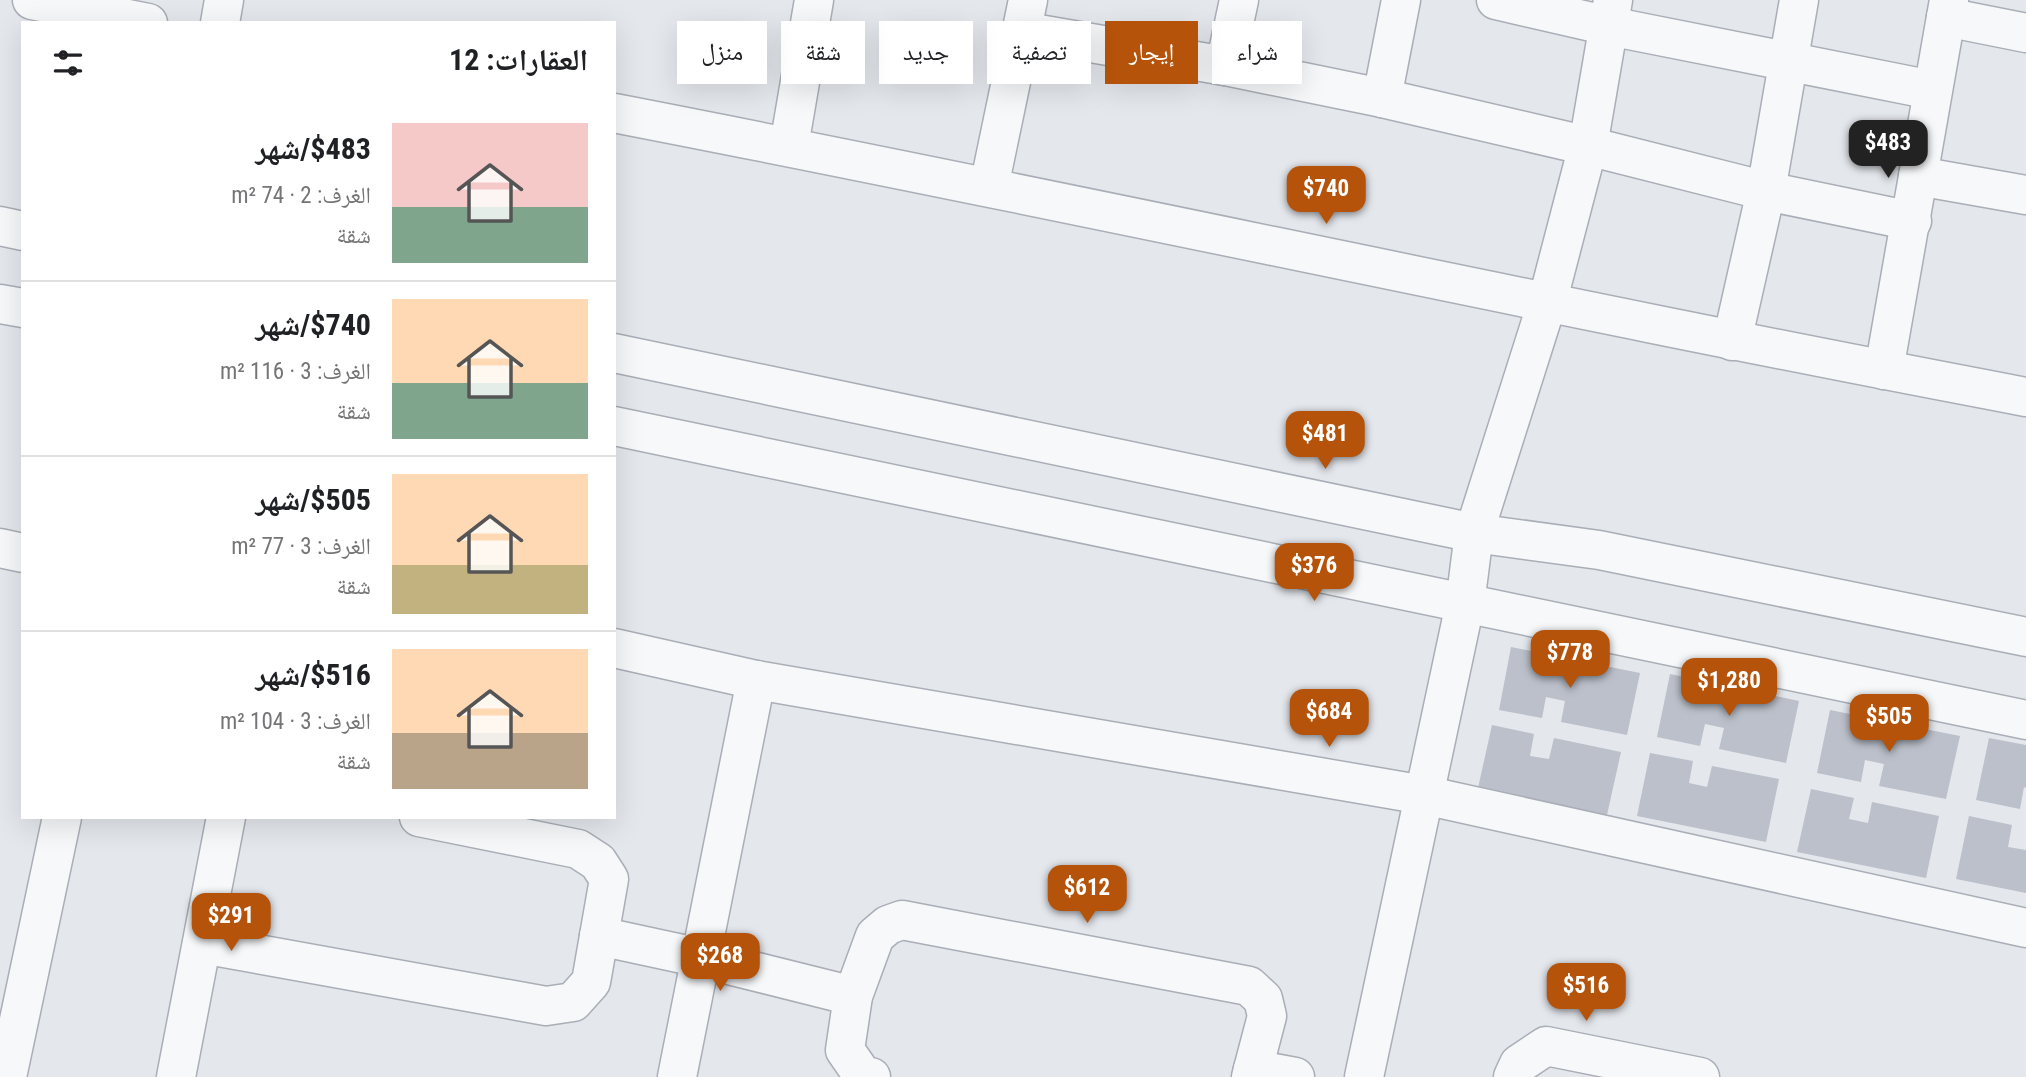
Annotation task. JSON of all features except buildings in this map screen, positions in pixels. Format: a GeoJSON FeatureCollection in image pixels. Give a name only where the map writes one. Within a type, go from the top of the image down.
{"type":"FeatureCollection","features":[{"type":"Feature","properties":{"kind":"street"},"geometry":{"type":"LineString","coordinates":[[32,0],[138,21]]}},
{"type":"Feature","properties":{"kind":"street"},"geometry":{"type":"LineString","coordinates":[[220,21],[224,0]]}},
{"type":"Feature","properties":{"kind":"street"},"geometry":{"type":"LineString","coordinates":[[789,146],[814,0]]}},
{"type":"Feature","properties":{"kind":"street"},"geometry":{"type":"LineString","coordinates":[[1234,21],[1239,0]]}},
{"type":"Feature","properties":{"kind":"street"},"geometry":{"type":"LineString","coordinates":[[1382,98],[1401,0]]}},
{"type":"Feature","properties":{"kind":"street"},"geometry":{"type":"LineString","coordinates":[[1496,0],[1611,13],[1788,61],[1932,90]]}},
{"type":"Feature","properties":{"kind":"street"},"geometry":{"type":"LineString","coordinates":[[1732,341],[1766,191],[1799,0]]}},
{"type":"Feature","properties":{"kind":"street"},"geometry":{"type":"LineString","coordinates":[[1884,370],[1948,8],[2026,33]]}},
{"type":"Feature","properties":{"kind":"street"},"geometry":{"type":"LineString","coordinates":[[1364,1077],[1465,604],[1474,533],[1546,303],[1588,146],[1611,13]]}},
{"type":"Feature","properties":{"kind":"street"},"geometry":{"type":"LineString","coordinates":[[989,187],[1024,16],[1212,62]]}},
{"type":"Feature","properties":{"kind":"street"},"geometry":{"type":"LineString","coordinates":[[1302,81],[1588,146],[1766,191],[1912,221]]}},
{"type":"Feature","properties":{"kind":"street"},"geometry":{"type":"LineString","coordinates":[[616,113],[789,146],[1732,341],[2026,397]]}},
{"type":"Feature","properties":{"kind":"street"},"geometry":{"type":"LineString","coordinates":[[1918,176],[2026,195]]}},
{"type":"Feature","properties":{"kind":"street"},"geometry":{"type":"LineString","coordinates":[[0,226],[21,231]]}},
{"type":"Feature","properties":{"kind":"street"},"geometry":{"type":"LineString","coordinates":[[0,304],[21,308]]}},
{"type":"Feature","properties":{"kind":"street"},"geometry":{"type":"LineString","coordinates":[[616,353],[1474,533],[1599,550],[2026,637]]}},
{"type":"Feature","properties":{"kind":"street"},"geometry":{"type":"LineString","coordinates":[[616,426],[2026,720]]}},
{"type":"Feature","properties":{"kind":"street"},"geometry":{"type":"LineString","coordinates":[[0,548],[21,553]]}},
{"type":"Feature","properties":{"kind":"street"},"geometry":{"type":"LineString","coordinates":[[616,648],[756,680],[1424,795],[2026,928]]}},
{"type":"Feature","properties":{"kind":"street"},"geometry":{"type":"LineString","coordinates":[[677,1077],[756,680]]}},
{"type":"Feature","properties":{"kind":"street"},"geometry":{"type":"LineString","coordinates":[[7,1077],[62,819]]}},
{"type":"Feature","properties":{"kind":"street"},"geometry":{"type":"LineString","coordinates":[[176,1077],[226,819]]}},
{"type":"Feature","properties":{"kind":"street"},"geometry":{"type":"LineString","coordinates":[[202,944],[547,1006],[573,1002],[591,982],[608,879],[598,862],[578,849],[429,819]]}},
{"type":"Feature","properties":{"kind":"street"},"geometry":{"type":"LineString","coordinates":[[872,1077],[863,1076],[845,1050],[853,996],[875,936],[888,925],[902,920],[1249,986],[1263,999],[1267,1016],[1252,1073],[1295,1077]]}},
{"type":"Feature","properties":{"kind":"street"},"geometry":{"type":"LineString","coordinates":[[599,936],[853,996]]}},
{"type":"Feature","properties":{"kind":"street"},"geometry":{"type":"LineString","coordinates":[[1513,1077],[1519,1064],[1546,1046],[1700,1077]]}}]}
